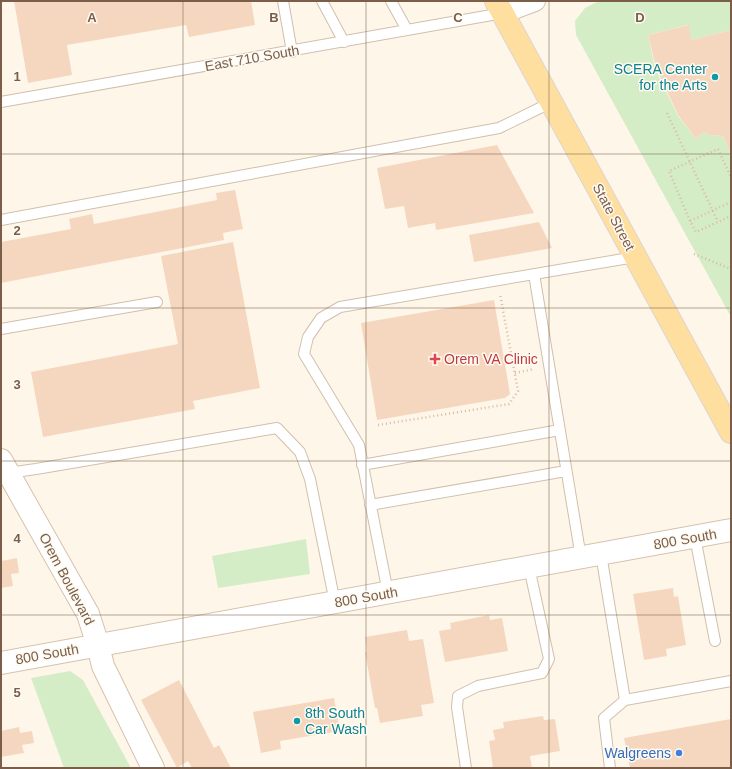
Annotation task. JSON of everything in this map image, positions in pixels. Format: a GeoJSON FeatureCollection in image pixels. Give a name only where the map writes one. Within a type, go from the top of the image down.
{"type":"FeatureCollection","features":[{"type":"Feature","properties":{"kind":"main road","name":"State Street"},"geometry":{"type":"LineString","coordinates":[[500,7],[731,432]]}},
{"type":"Feature","properties":{"kind":"main road","name":"Orem Boulevard"},"geometry":{"type":"LineString","coordinates":[[5,466],[88,614],[103,666],[153,768]]}},
{"type":"Feature","properties":{"kind":"main road","name":"800 South"},"geometry":{"type":"LineString","coordinates":[[1,663],[731,530]]}},
{"type":"Feature","properties":{"kind":"street"},"geometry":{"type":"LineString","coordinates":[[500,7],[535,1]]}},
{"type":"Feature","properties":{"kind":"lane"},"geometry":{"type":"LineString","coordinates":[[283,1],[292,52]]}},
{"type":"Feature","properties":{"kind":"lane"},"geometry":{"type":"LineString","coordinates":[[322,1],[344,42]]}},
{"type":"Feature","properties":{"kind":"lane"},"geometry":{"type":"LineString","coordinates":[[391,1],[407,30]]}},
{"type":"Feature","properties":{"kind":"lane","name":"East 710 South"},"geometry":{"type":"LineString","coordinates":[[1,102],[292,52],[407,30],[500,7]]}},
{"type":"Feature","properties":{"kind":"lane"},"geometry":{"type":"LineString","coordinates":[[1,220],[499,128],[552,102]]}},
{"type":"Feature","properties":{"kind":"lane"},"geometry":{"type":"LineString","coordinates":[[388,593],[359,445],[304,354],[308,337],[321,318],[340,307],[635,256]]}},
{"type":"Feature","properties":{"kind":"lane"},"geometry":{"type":"LineString","coordinates":[[534,274],[566,472],[591,556],[625,700]]}},
{"type":"Feature","properties":{"kind":"lane"},"geometry":{"type":"LineString","coordinates":[[1,329],[157,302]]}},
{"type":"Feature","properties":{"kind":"lane"},"geometry":{"type":"LineString","coordinates":[[5,466],[36,469],[277,428],[300,452],[310,479],[335,603]]}},
{"type":"Feature","properties":{"kind":"lane"},"geometry":{"type":"LineString","coordinates":[[362,465],[560,430]]}},
{"type":"Feature","properties":{"kind":"lane"},"geometry":{"type":"LineString","coordinates":[[370,505],[566,472]]}},
{"type":"Feature","properties":{"kind":"lane"},"geometry":{"type":"LineString","coordinates":[[695,537],[714,641]]}},
{"type":"Feature","properties":{"kind":"lane"},"geometry":{"type":"LineString","coordinates":[[466,768],[456,707],[458,696],[478,686],[542,674],[549,659],[529,567]]}},
{"type":"Feature","properties":{"kind":"lane"},"geometry":{"type":"LineString","coordinates":[[610,768],[604,718],[625,700],[731,681]]}},
{"type":"Feature","properties":{"kind":"path"},"geometry":{"type":"LineString","coordinates":[[667,113],[718,222]]}},
{"type":"Feature","properties":{"kind":"path"},"geometry":{"type":"LineString","coordinates":[[731,177],[718,149],[669,171],[696,232],[731,216]]}},
{"type":"Feature","properties":{"kind":"path"},"geometry":{"type":"LineString","coordinates":[[690,220],[731,202]]}},
{"type":"Feature","properties":{"kind":"path"},"geometry":{"type":"LineString","coordinates":[[694,254],[731,269]]}},
{"type":"Feature","properties":{"kind":"path"},"geometry":{"type":"LineString","coordinates":[[378,425],[509,404],[518,390],[500,294]]}},
{"type":"Feature","properties":{"kind":"green space"},"geometry":{"type":"Polygon","coordinates":[[[599,1],[731,1],[731,30],[691,40],[688,25],[648,35],[655,68],[678,116],[696,139],[704,132],[709,135],[723,136],[731,154],[731,317],[576,35],[575,21],[585,8],[599,1]]]}},
{"type":"Feature","properties":{"kind":"green space"},"geometry":{"type":"Polygon","coordinates":[[[306,539],[310,574],[218,588],[212,556],[306,539]]]}},
{"type":"Feature","properties":{"kind":"green space"},"geometry":{"type":"Polygon","coordinates":[[[70,671],[83,680],[131,768],[64,768],[31,678],[70,671]]]}},
{"type":"Feature","properties":{"kind":"building"},"geometry":{"type":"Polygon","coordinates":[[[14,1],[251,1],[255,25],[189,37],[186,25],[67,45],[72,75],[28,83],[14,1]]]}},
{"type":"Feature","properties":{"kind":"building","name":"SCERA Center for the Arts"},"geometry":{"type":"Polygon","coordinates":[[[689,25],[691,40],[731,30],[731,154],[723,136],[709,135],[704,132],[696,139],[678,115],[656,68],[648,35],[689,25]]]}},
{"type":"Feature","properties":{"kind":"building"},"geometry":{"type":"Polygon","coordinates":[[[497,145],[534,213],[436,230],[435,223],[408,228],[404,206],[385,209],[377,168],[497,145]]]}},
{"type":"Feature","properties":{"kind":"building"},"geometry":{"type":"Polygon","coordinates":[[[235,190],[243,229],[223,233],[224,240],[1,283],[1,242],[71,229],[69,219],[92,214],[94,224],[217,200],[216,193],[235,190]]]}},
{"type":"Feature","properties":{"kind":"building"},"geometry":{"type":"Polygon","coordinates":[[[539,222],[552,248],[474,262],[469,235],[539,222]]]}},
{"type":"Feature","properties":{"kind":"building"},"geometry":{"type":"Polygon","coordinates":[[[233,242],[260,388],[193,401],[195,409],[43,437],[31,372],[178,344],[161,256],[233,242]]]}},
{"type":"Feature","properties":{"kind":"building","name":"Orem VA Clinic"},"geometry":{"type":"Polygon","coordinates":[[[494,300],[510,394],[505,398],[377,420],[361,323],[494,300]]]}},
{"type":"Feature","properties":{"kind":"building"},"geometry":{"type":"Polygon","coordinates":[[[17,558],[19,573],[11,574],[13,586],[1,588],[1,561],[17,558]]]}},
{"type":"Feature","properties":{"kind":"building"},"geometry":{"type":"Polygon","coordinates":[[[673,588],[674,597],[678,596],[686,645],[666,649],[667,656],[644,660],[633,594],[673,588]]]}},
{"type":"Feature","properties":{"kind":"building"},"geometry":{"type":"Polygon","coordinates":[[[489,615],[490,620],[502,618],[508,651],[445,662],[439,631],[451,629],[450,623],[489,615]]]}},
{"type":"Feature","properties":{"kind":"building"},"geometry":{"type":"Polygon","coordinates":[[[407,630],[409,641],[423,639],[434,703],[421,705],[423,716],[380,723],[377,708],[375,708],[365,652],[367,652],[365,637],[407,630]]]}},
{"type":"Feature","properties":{"kind":"building"},"geometry":{"type":"Polygon","coordinates":[[[179,680],[214,748],[219,745],[231,768],[192,768],[188,761],[177,768],[141,700],[179,680]]]}},
{"type":"Feature","properties":{"kind":"building","name":"8th South Car Wash"},"geometry":{"type":"Polygon","coordinates":[[[334,698],[340,731],[280,741],[281,749],[261,753],[253,712],[334,698]]]}},
{"type":"Feature","properties":{"kind":"building"},"geometry":{"type":"Polygon","coordinates":[[[543,716],[544,720],[555,719],[560,751],[530,756],[532,768],[493,768],[489,741],[495,740],[493,730],[504,728],[503,722],[543,716]]]}},
{"type":"Feature","properties":{"kind":"building","name":"Walgreens"},"geometry":{"type":"Polygon","coordinates":[[[731,719],[731,768],[630,768],[624,738],[731,719]]]}},
{"type":"Feature","properties":{"kind":"building"},"geometry":{"type":"Polygon","coordinates":[[[19,727],[20,733],[32,731],[34,743],[22,745],[24,753],[1,757],[1,731],[19,727]]]}},
{"type":"Feature","properties":{"kind":"place","name":"SCERA Center for the Arts"},"geometry":{"type":"Point","coordinates":[715,77]}},
{"type":"Feature","properties":{"kind":"place","name":"Orem VA Clinic"},"geometry":{"type":"Point","coordinates":[435,359]}},
{"type":"Feature","properties":{"kind":"place","name":"8th South Car Wash"},"geometry":{"type":"Point","coordinates":[297,721]}},
{"type":"Feature","properties":{"kind":"place","name":"Walgreens"},"geometry":{"type":"Point","coordinates":[679,753]}}]}
